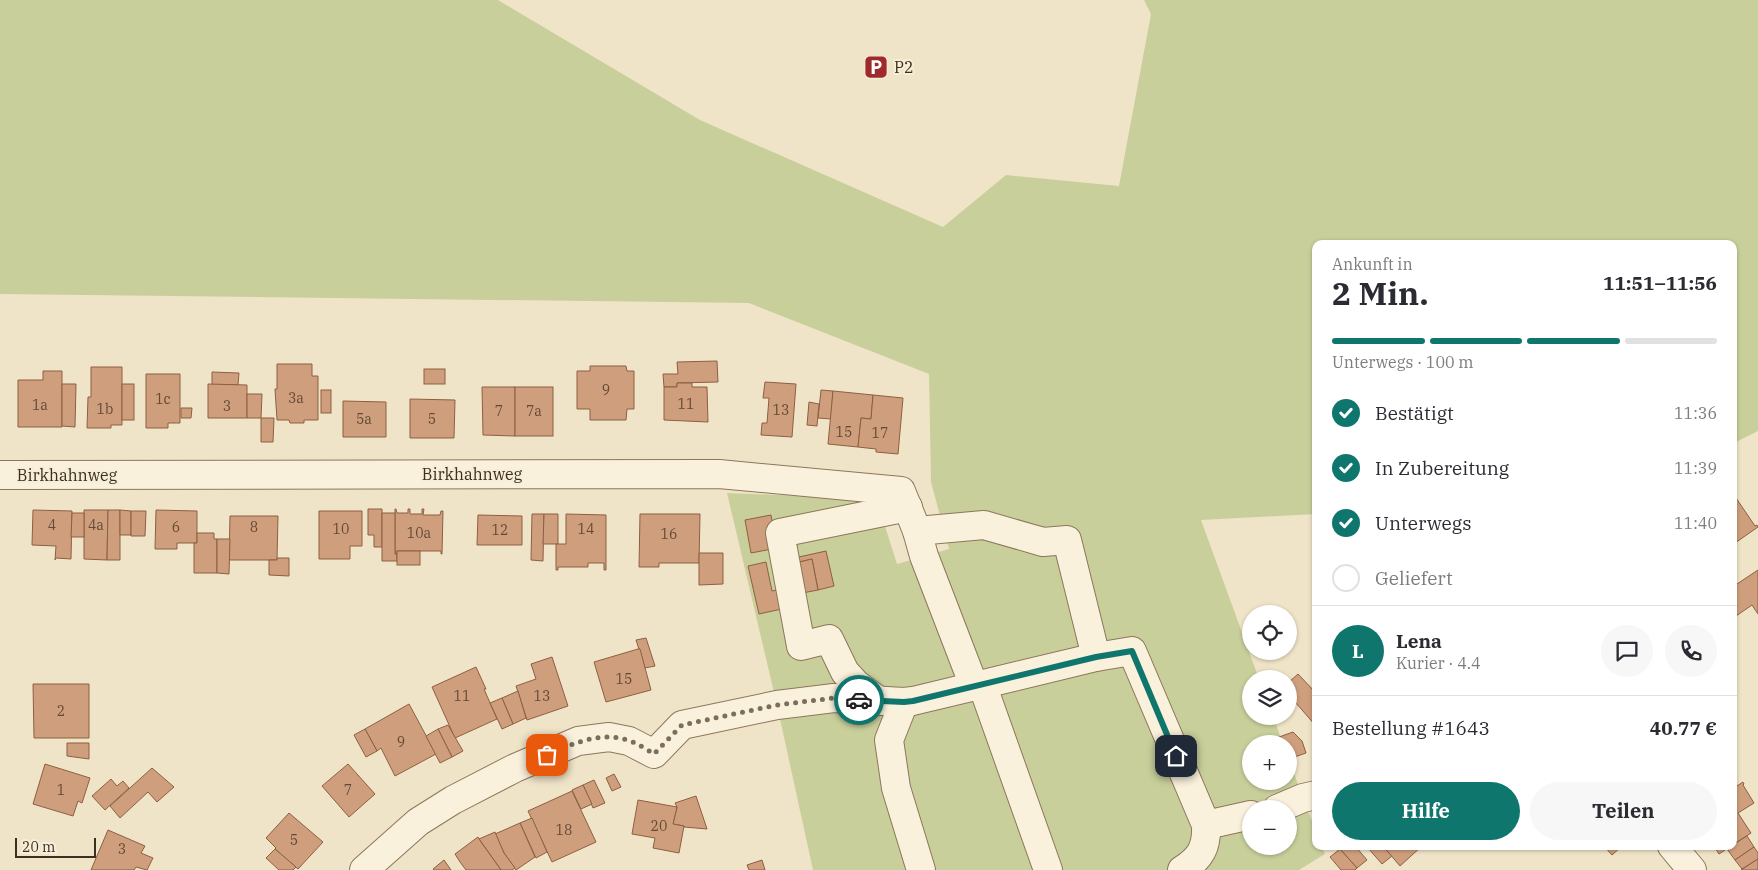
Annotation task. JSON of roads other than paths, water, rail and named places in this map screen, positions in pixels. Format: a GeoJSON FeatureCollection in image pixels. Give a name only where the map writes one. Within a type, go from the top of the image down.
{"type":"FeatureCollection","features":[{"type":"Feature","properties":{"kind":"street","name":"Birkhahnweg"},"geometry":{"type":"LineString","coordinates":[[0,475],[719,474],[901,491],[912,519]]}},
{"type":"Feature","properties":{"kind":"street"},"geometry":{"type":"LineString","coordinates":[[892,701],[856,684],[845,672],[828,639],[801,646],[780,533],[912,519],[984,525],[1043,542],[1067,540],[1096,657]]}},
{"type":"Feature","properties":{"kind":"street"},"geometry":{"type":"LineString","coordinates":[[912,519],[924,556],[978,685],[1048,870]]}},
{"type":"Feature","properties":{"kind":"street"},"geometry":{"type":"LineString","coordinates":[[364,870],[418,822],[453,800],[515,768],[578,741],[608,737],[616,738],[629,741],[654,754],[682,725],[777,705],[834,698],[892,701],[978,685],[1096,657],[1132,651],[1206,825],[1204,847],[1195,860],[1182,870]]}},
{"type":"Feature","properties":{"kind":"street"},"geometry":{"type":"LineString","coordinates":[[892,701],[889,740],[896,788],[921,870]]}},
{"type":"Feature","properties":{"kind":"street"},"geometry":{"type":"LineString","coordinates":[[1297,801],[1312,796]]}},
{"type":"Feature","properties":{"kind":"street"},"geometry":{"type":"LineString","coordinates":[[1206,825],[1242,817]]}},
{"type":"Feature","properties":{"kind":"street"},"geometry":{"type":"LineString","coordinates":[[1675,850],[1692,870]]}},
{"type":"Feature","properties":{"kind":"place","name":"P2"},"geometry":{"type":"Point","coordinates":[876,67]}}]}
